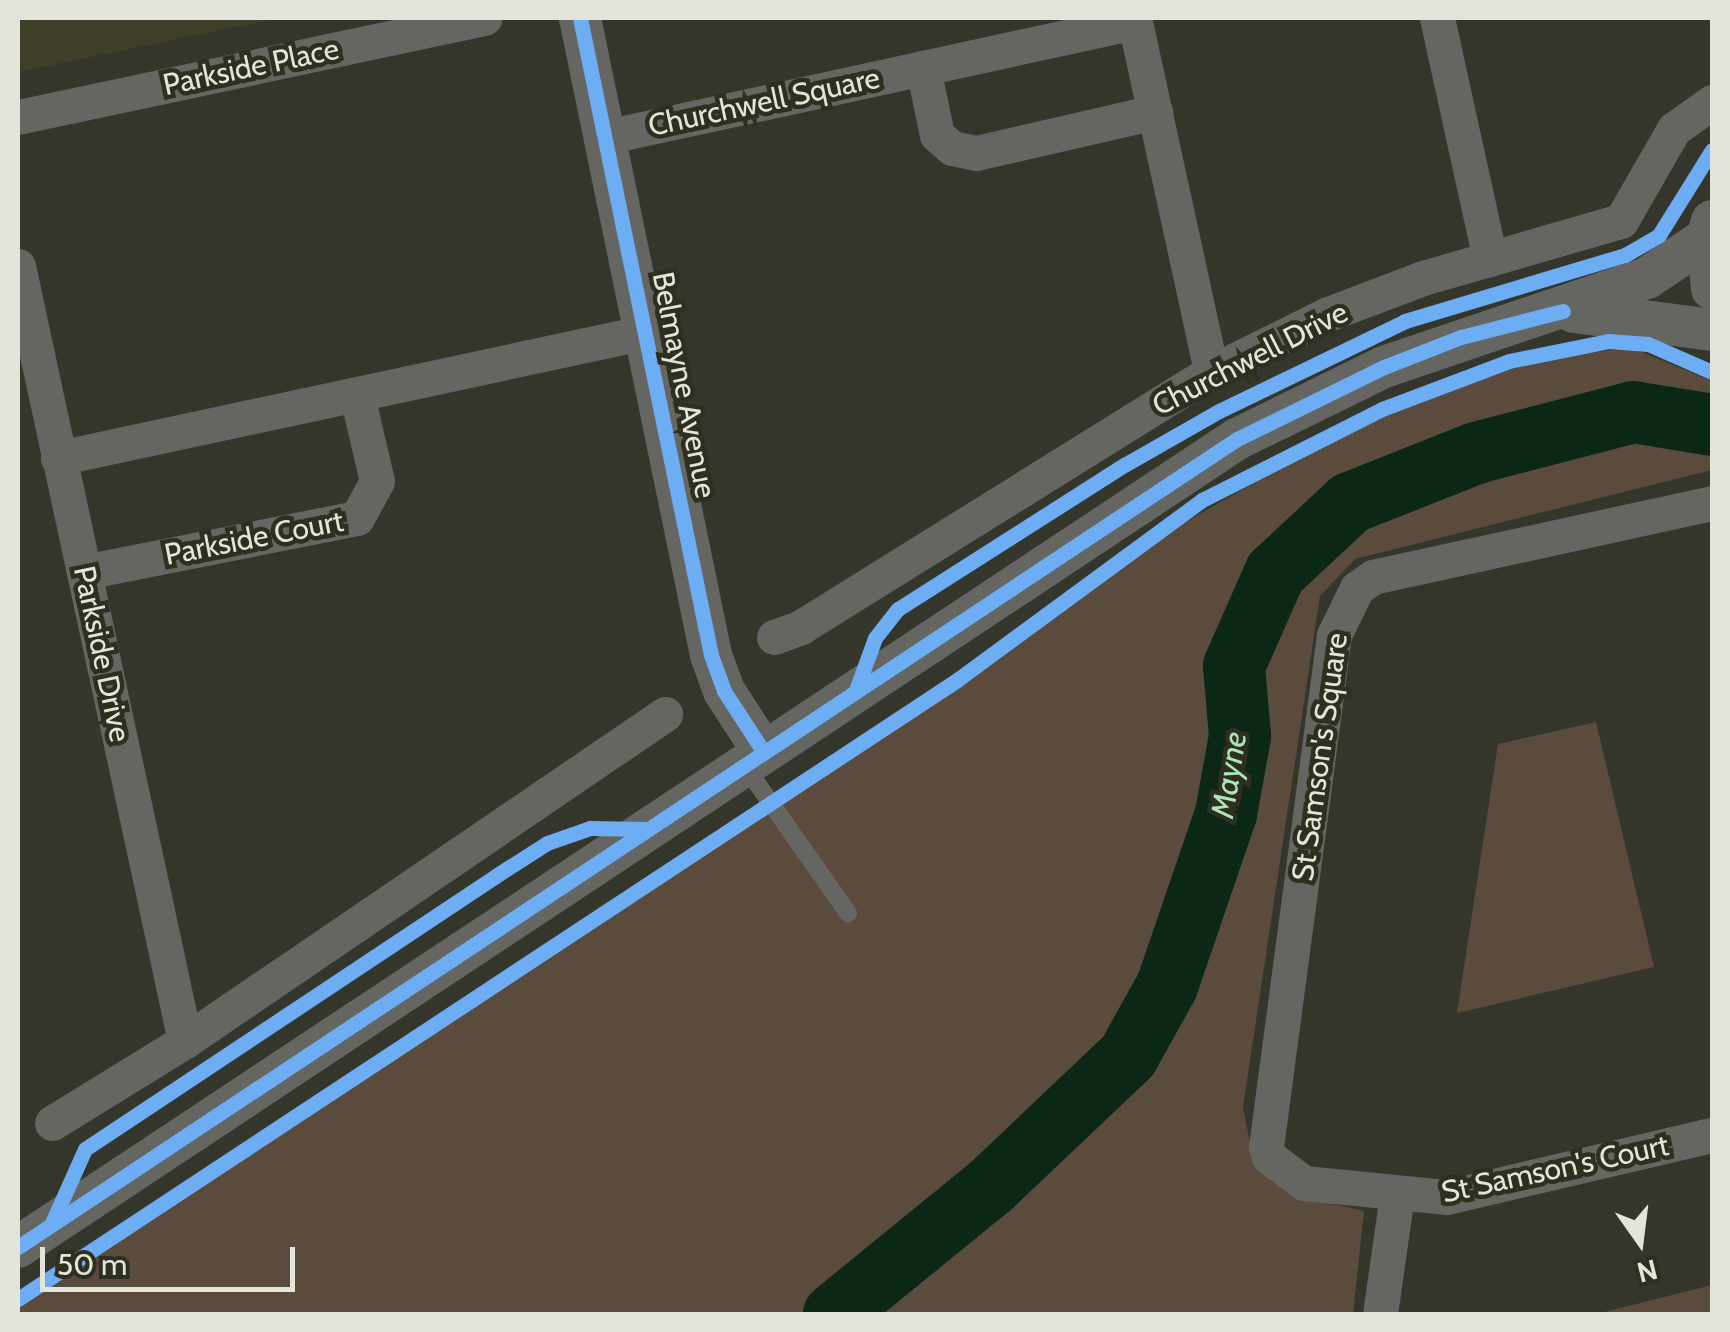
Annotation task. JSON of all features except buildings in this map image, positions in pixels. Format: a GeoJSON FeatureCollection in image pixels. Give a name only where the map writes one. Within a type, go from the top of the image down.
{"type":"FeatureCollection","features":[{"type":"Feature","properties":{"kind":"street","name":"Parkside Place"},"geometry":{"type":"LineString","coordinates":[[18,118],[486,18]]}},
{"type":"Feature","properties":{"kind":"street","name":"Belmayne Avenue"},"geometry":{"type":"LineString","coordinates":[[580,18],[711,655],[754,758]]}},
{"type":"Feature","properties":{"kind":"street"},"geometry":{"type":"LineString","coordinates":[[1437,18],[1490,259]]}},
{"type":"Feature","properties":{"kind":"street","name":"Churchwell Square"},"geometry":{"type":"LineString","coordinates":[[605,136],[1135,20],[1211,372]]}},
{"type":"Feature","properties":{"kind":"street","name":"Churchwell Square"},"geometry":{"type":"LineString","coordinates":[[923,68],[936,135],[952,148],[976,153],[1154,112]]}},
{"type":"Feature","properties":{"kind":"street","name":"Churchwell Drive"},"geometry":{"type":"LineString","coordinates":[[774,636],[801,627],[1211,372],[1328,314],[1490,259],[1621,221],[1674,129],[1712,102]]}},
{"type":"Feature","properties":{"kind":"street"},"geometry":{"type":"LineString","coordinates":[[1710,229],[1712,289]]}},
{"type":"Feature","properties":{"kind":"street"},"geometry":{"type":"LineString","coordinates":[[23,1231],[1253,430],[1314,397],[1461,337],[1563,311],[1647,278],[1710,229]]}},
{"type":"Feature","properties":{"kind":"street","name":"Parkside Drive"},"geometry":{"type":"LineString","coordinates":[[18,266],[32,404],[58,458],[186,1041]]}},
{"type":"Feature","properties":{"kind":"street"},"geometry":{"type":"LineString","coordinates":[[1563,311],[1640,316],[1712,330]]}},
{"type":"Feature","properties":{"kind":"street"},"geometry":{"type":"LineString","coordinates":[[58,458],[646,332]]}},
{"type":"Feature","properties":{"kind":"street","name":"Parkside Court"},"geometry":{"type":"LineString","coordinates":[[84,572],[357,518],[377,481],[357,396]]}},
{"type":"Feature","properties":{"kind":"street","name":"St Samson's Square"},"geometry":{"type":"LineString","coordinates":[[1397,1195],[1304,1183],[1269,1158],[1266,1147],[1334,635],[1343,610],[1356,588],[1372,577],[1712,504]]}},
{"type":"Feature","properties":{"kind":"street"},"geometry":{"type":"LineString","coordinates":[[52,1124],[186,1041],[665,714]]}},
{"type":"Feature","properties":{"kind":"street","name":"St Samson's Court"},"geometry":{"type":"LineString","coordinates":[[1380,1314],[1397,1195],[1446,1197],[1712,1136]]}},
{"type":"Feature","properties":{"kind":"lane"},"geometry":{"type":"LineString","coordinates":[[754,758],[848,913]]}},
{"type":"Feature","properties":{"kind":"shaded area"},"geometry":{"type":"Polygon","coordinates":[[[18,18],[279,18],[19,72],[18,18]]]}},
{"type":"Feature","properties":{"kind":"shaded area"},"geometry":{"type":"Polygon","coordinates":[[[1632,348],[1712,381],[1712,470],[1355,559],[1320,596],[1243,1107],[1255,1168],[1291,1194],[1364,1211],[1353,1314],[18,1314],[18,1306],[1036,632],[1140,548],[1327,441],[1454,386],[1556,356],[1632,348]]]}},
{"type":"Feature","properties":{"kind":"shaded area"},"geometry":{"type":"Polygon","coordinates":[[[1596,722],[1654,967],[1457,1013],[1498,744],[1596,722]]]}},
{"type":"Feature","properties":{"kind":"shaded area"},"geometry":{"type":"Polygon","coordinates":[[[1712,1285],[1712,1314],[1597,1314],[1712,1285]]]}},
{"type":"Feature","properties":{"kind":"waterway","name":"Mayne"},"geometry":{"type":"LineString","coordinates":[[834,1314],[991,1186],[1128,1056],[1167,986],[1226,814],[1240,736],[1234,666],[1275,573],[1350,503],[1476,453],[1633,412],[1712,425]]}},
{"type":"Feature","properties":{"kind":"cycle path"},"geometry":{"type":"LineString","coordinates":[[580,18],[711,655],[724,691],[763,751]]}},
{"type":"Feature","properties":{"kind":"cycle path"},"geometry":{"type":"LineString","coordinates":[[856,690],[875,638],[898,609],[1126,464],[1219,411],[1405,321],[1625,255],[1659,235],[1712,150]]}},
{"type":"Feature","properties":{"kind":"cycle path"},"geometry":{"type":"LineString","coordinates":[[18,1247],[1237,439],[1384,367],[1461,337],[1563,311]]}},
{"type":"Feature","properties":{"kind":"cycle path"},"geometry":{"type":"LineString","coordinates":[[18,1299],[957,680],[1202,500],[1382,409],[1509,361],[1608,341],[1648,344],[1712,372]]}},
{"type":"Feature","properties":{"kind":"cycle path"},"geometry":{"type":"LineString","coordinates":[[51,1225],[85,1149],[497,875],[547,843],[590,828],[648,829]]}}]}
